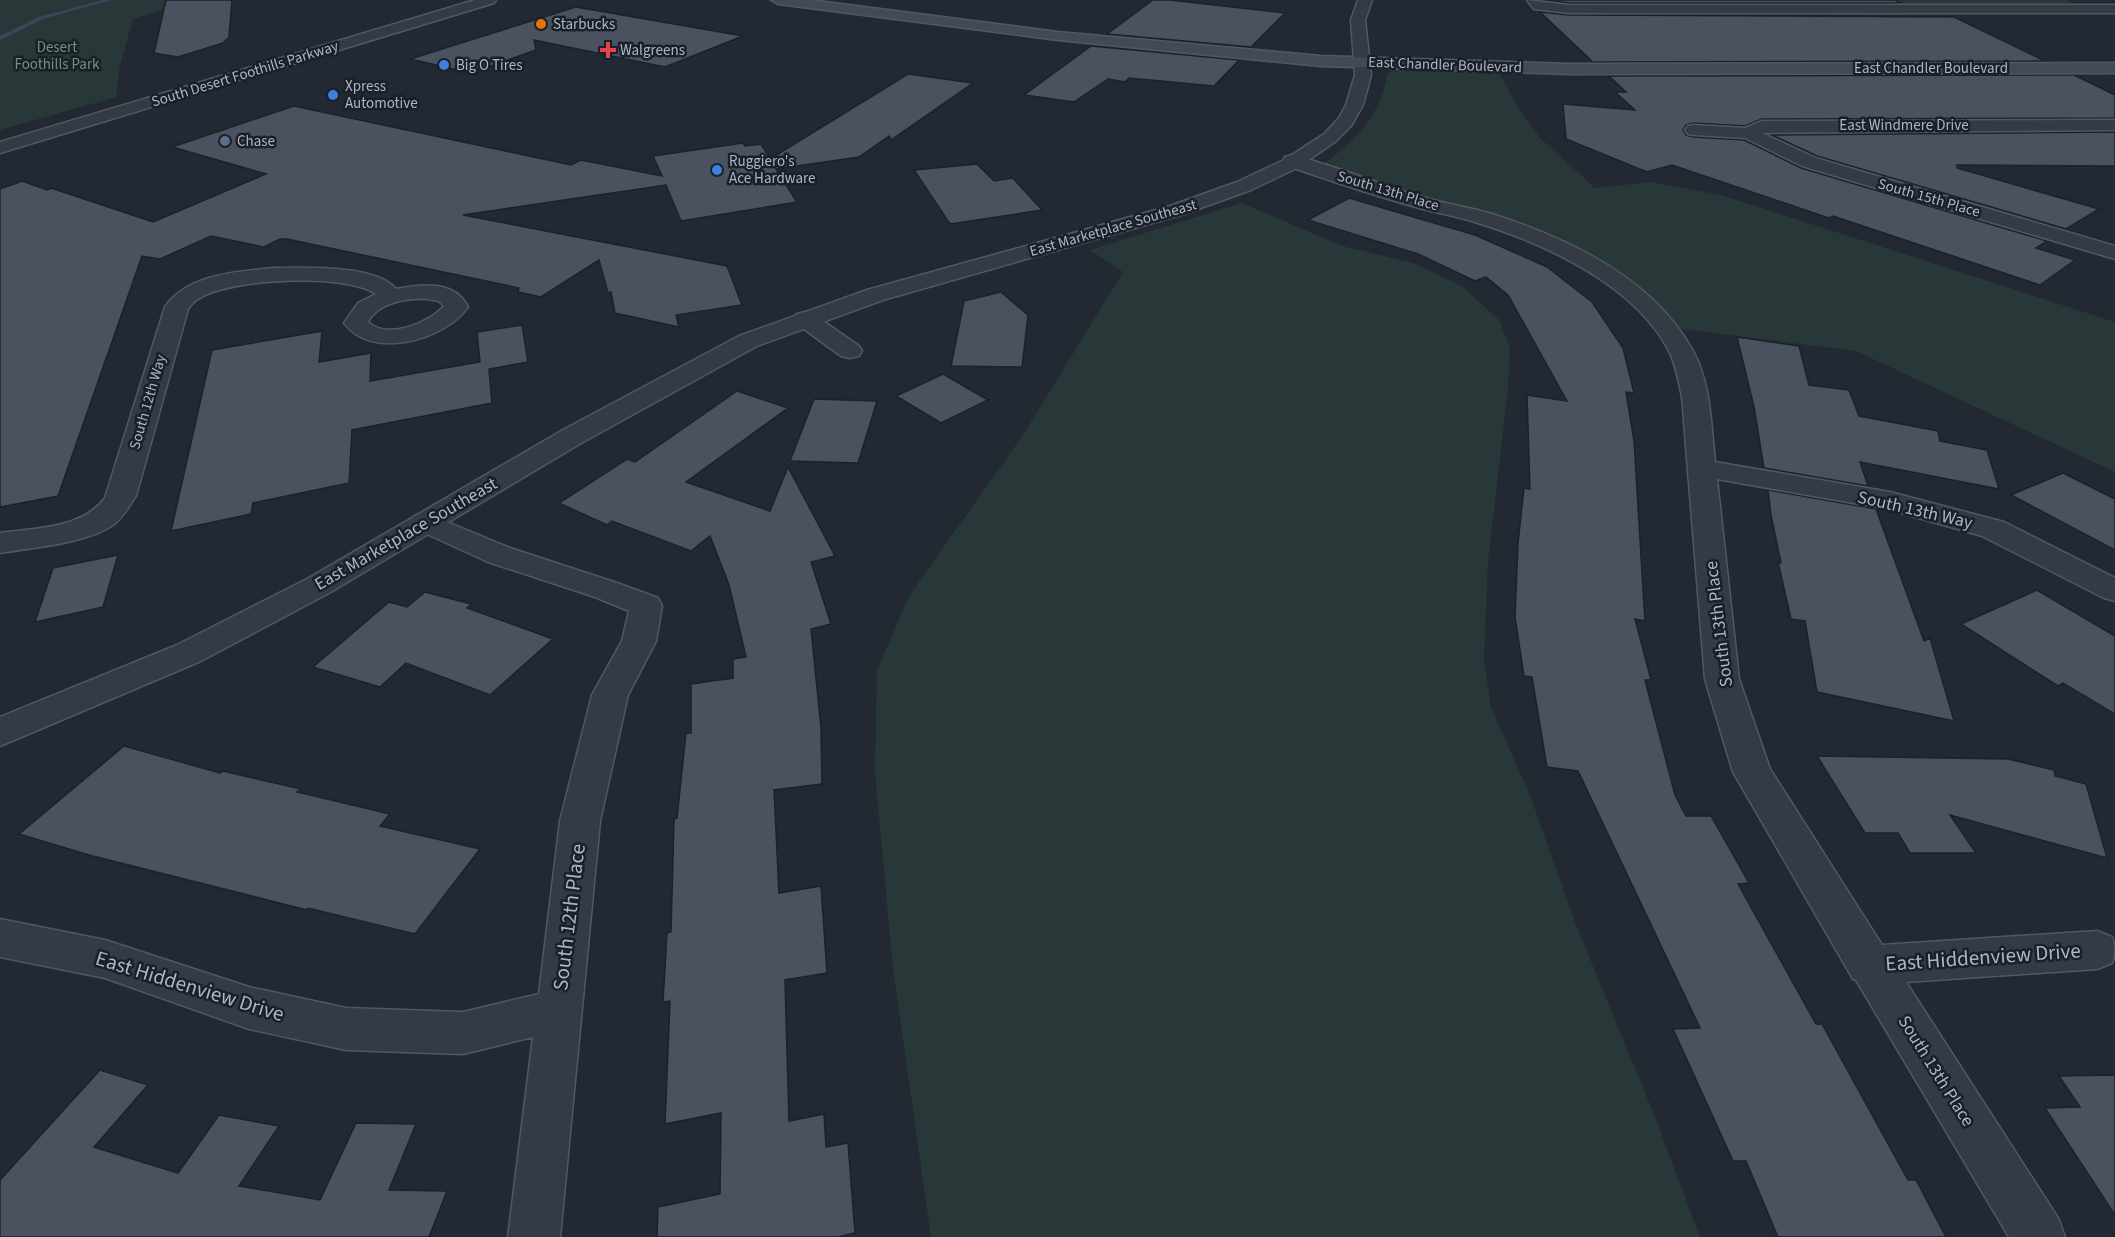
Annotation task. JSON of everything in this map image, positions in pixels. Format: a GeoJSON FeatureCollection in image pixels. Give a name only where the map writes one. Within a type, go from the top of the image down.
{"type":"FeatureCollection","features":[{"type":"Feature","properties":{"kind":"main road","name":"East Chandler Boulevard"},"geometry":{"type":"LineString","coordinates":[[778,0],[1069,38],[1253,56],[1362,55],[1570,69],[2115,68]]}},
{"type":"Feature","properties":{"kind":"main road"},"geometry":{"type":"LineString","coordinates":[[1083,23],[1271,41]]}},
{"type":"Feature","properties":{"kind":"main road","name":"East Chandler Boulevard"},"geometry":{"type":"LineString","coordinates":[[1341,45],[1362,55]]}},
{"type":"Feature","properties":{"kind":"main road","name":"East Chandler Boulevard"},"geometry":{"type":"LineString","coordinates":[[1362,55],[1379,47]]}},
{"type":"Feature","properties":{"kind":"main road","name":"East Chandler Boulevard"},"geometry":{"type":"LineString","coordinates":[[1450,50],[1494,51]]}},
{"type":"Feature","properties":{"kind":"street","name":"South Desert Foothills Parkway"},"geometry":{"type":"LineString","coordinates":[[0,135],[454,0]]}},
{"type":"Feature","properties":{"kind":"street","name":"South Desert Foothills Parkway"},"geometry":{"type":"LineString","coordinates":[[0,148],[489,0]]}},
{"type":"Feature","properties":{"kind":"street","name":"East Marketplace Southeast"},"geometry":{"type":"LineString","coordinates":[[0,732],[189,652],[318,586],[682,375],[748,341],[875,295],[1177,210],[1222,195],[1300,157],[1326,141],[1346,121],[1355,106],[1360,92],[1362,55],[1357,15],[1365,0]]}},
{"type":"Feature","properties":{"kind":"street"},"geometry":{"type":"LineString","coordinates":[[1537,3],[1569,9],[2115,9]]}},
{"type":"Feature","properties":{"kind":"street","name":"East Windmere Drive"},"geometry":{"type":"LineString","coordinates":[[1694,130],[1748,133],[1762,126],[2115,125]]}},
{"type":"Feature","properties":{"kind":"street","name":"South 15th Place"},"geometry":{"type":"LineString","coordinates":[[1748,133],[1809,162],[2115,253]]}},
{"type":"Feature","properties":{"kind":"street","name":"South 13th Place"},"geometry":{"type":"LineString","coordinates":[[1300,157],[1389,193],[1484,218],[1562,249],[1643,302],[1661,321],[1679,346],[1689,370],[1695,397],[1722,679],[1752,772],[1869,965],[2039,1237]]}},
{"type":"Feature","properties":{"kind":"street","name":"South 12th Way"},"geometry":{"type":"LineString","coordinates":[[0,543],[81,527],[100,520],[113,509],[121,496],[179,301],[198,288],[246,278],[304,273],[334,276],[382,287],[391,297]]}},
{"type":"Feature","properties":{"kind":"street"},"geometry":{"type":"LineString","coordinates":[[805,319],[850,351]]}},
{"type":"Feature","properties":{"kind":"street","name":"South 13th Way"},"geometry":{"type":"LineString","coordinates":[[1702,468],[1890,501],[1993,528],[2115,591]]}},
{"type":"Feature","properties":{"kind":"street","name":"South 12th Place"},"geometry":{"type":"LineString","coordinates":[[425,522],[499,555],[606,590],[646,606],[639,640],[610,695],[580,821],[557,1010],[534,1237]]}},
{"type":"Feature","properties":{"kind":"street","name":"East Hiddenview Drive"},"geometry":{"type":"LineString","coordinates":[[0,938],[105,959],[249,1008],[346,1029],[464,1033],[557,1010]]}},
{"type":"Feature","properties":{"kind":"street","name":"East Hiddenview Drive"},"geometry":{"type":"LineString","coordinates":[[1869,965],[2097,950]]}},
{"type":"Feature","properties":{"kind":"green space","name":"Desert Foothills Park"},"geometry":{"type":"Polygon","coordinates":[[[0,0],[192,0],[133,19],[120,65],[116,97],[0,130],[0,0]]]}},
{"type":"Feature","properties":{"kind":"green space"},"geometry":{"type":"Polygon","coordinates":[[[1896,0],[2067,0],[2076,4],[1904,4],[1896,0]]]}},
{"type":"Feature","properties":{"kind":"green space"},"geometry":{"type":"Polygon","coordinates":[[[1394,70],[1498,71],[1517,106],[1540,138],[1595,188],[1650,182],[1721,195],[2115,322],[2115,472],[1856,351],[1666,327],[1562,249],[1322,165],[1346,146],[1365,126],[1379,103],[1388,73],[1394,70]]]}},
{"type":"Feature","properties":{"kind":"green space"},"geometry":{"type":"Polygon","coordinates":[[[1242,203],[1342,246],[1413,263],[1462,286],[1499,320],[1510,348],[1508,388],[1488,562],[1484,659],[1491,707],[1530,795],[1574,920],[1655,1117],[1700,1237],[931,1237],[893,968],[875,773],[877,670],[909,596],[1023,435],[1123,272],[1090,250],[1242,203]]]}},
{"type":"Feature","properties":{"kind":"building"},"geometry":{"type":"Polygon","coordinates":[[[166,0],[232,0],[229,37],[223,43],[178,57],[154,53],[166,0]]]}},
{"type":"Feature","properties":{"kind":"building"},"geometry":{"type":"Polygon","coordinates":[[[1153,0],[1285,13],[1251,47],[1107,34],[1153,0]]]}},
{"type":"Feature","properties":{"kind":"building"},"geometry":{"type":"Polygon","coordinates":[[[1546,0],[1895,0],[1901,3],[1569,3],[1546,0]]]}},
{"type":"Feature","properties":{"kind":"building"},"geometry":{"type":"Polygon","coordinates":[[[576,7],[743,36],[665,67],[534,40],[536,50],[471,73],[410,59],[576,7]]]}},
{"type":"Feature","properties":{"kind":"building"},"geometry":{"type":"Polygon","coordinates":[[[1540,12],[1569,15],[1954,17],[2045,61],[1593,62],[1540,12]]]}},
{"type":"Feature","properties":{"kind":"building"},"geometry":{"type":"Polygon","coordinates":[[[1091,46],[1239,60],[1214,86],[1129,78],[1125,82],[1108,79],[1074,102],[1024,95],[1091,46]]]}},
{"type":"Feature","properties":{"kind":"building"},"geometry":{"type":"Polygon","coordinates":[[[908,74],[973,83],[891,140],[889,136],[859,157],[776,169],[797,202],[681,221],[666,185],[463,215],[727,266],[742,305],[676,315],[679,327],[615,313],[611,292],[608,293],[599,260],[541,297],[518,292],[519,288],[287,239],[280,239],[264,247],[211,236],[160,259],[142,256],[58,496],[0,507],[0,189],[22,181],[47,190],[51,188],[153,222],[266,174],[172,147],[294,106],[571,165],[581,160],[662,176],[653,156],[743,143],[745,146],[761,144],[770,159],[908,74]]]}},
{"type":"Feature","properties":{"kind":"building"},"geometry":{"type":"Polygon","coordinates":[[[2074,75],[2115,95],[2115,118],[1762,119],[1745,126],[1694,123],[1686,125],[1683,130],[1686,135],[1694,137],[1744,140],[1801,168],[2047,241],[2036,248],[2075,260],[2040,285],[1672,165],[1647,172],[1566,139],[1563,104],[1635,110],[1615,92],[1626,92],[1609,76],[2074,75]]]}},
{"type":"Feature","properties":{"kind":"building"},"geometry":{"type":"Polygon","coordinates":[[[2115,132],[2115,166],[1957,165],[1957,168],[2099,209],[2066,229],[1817,156],[1772,135],[2115,132]]]}},
{"type":"Feature","properties":{"kind":"building"},"geometry":{"type":"Polygon","coordinates":[[[977,164],[994,181],[1013,178],[1042,210],[950,224],[914,170],[977,164]]]}},
{"type":"Feature","properties":{"kind":"building"},"geometry":{"type":"Polygon","coordinates":[[[1349,198],[1475,235],[1547,267],[1592,302],[1623,348],[1634,393],[1626,392],[1634,441],[1645,621],[1635,619],[1651,680],[1645,680],[1675,795],[1686,816],[1711,816],[1749,883],[1738,884],[1816,1024],[1822,1024],[1908,1180],[1916,1180],[1946,1237],[1778,1237],[1746,1161],[1733,1161],[1673,1029],[1700,1028],[1578,771],[1547,767],[1532,677],[1524,676],[1515,617],[1518,543],[1524,488],[1530,489],[1527,395],[1567,401],[1508,295],[1486,277],[1475,281],[1418,254],[1308,220],[1349,198]]]}},
{"type":"Feature","properties":{"kind":"building"},"geometry":{"type":"Polygon","coordinates":[[[1001,292],[1028,315],[1022,367],[951,366],[964,301],[1001,292]]]}},
{"type":"Feature","properties":{"kind":"building"},"geometry":{"type":"Polygon","coordinates":[[[522,325],[528,362],[489,369],[492,403],[352,430],[349,483],[253,503],[251,514],[171,531],[212,350],[322,331],[319,362],[371,353],[370,381],[480,362],[477,332],[522,325]]]}},
{"type":"Feature","properties":{"kind":"building"},"geometry":{"type":"Polygon","coordinates":[[[1737,337],[1799,346],[1809,385],[1849,390],[1859,416],[1938,431],[1940,441],[1987,450],[1999,489],[1860,462],[1868,486],[1764,468],[1754,407],[1737,337]]]}},
{"type":"Feature","properties":{"kind":"building"},"geometry":{"type":"Polygon","coordinates":[[[943,374],[988,400],[941,423],[896,396],[943,374]]]}},
{"type":"Feature","properties":{"kind":"building"},"geometry":{"type":"Polygon","coordinates":[[[737,391],[788,408],[686,482],[770,511],[788,467],[835,556],[811,562],[831,624],[811,629],[821,728],[822,784],[774,790],[779,893],[821,886],[827,973],[785,980],[789,1121],[824,1114],[826,1147],[848,1143],[855,1233],[838,1237],[657,1237],[658,1207],[720,1194],[721,1113],[665,1124],[670,1001],[663,1002],[667,933],[671,932],[674,819],[677,818],[686,733],[691,733],[691,684],[733,678],[733,659],[746,657],[729,585],[710,536],[691,551],[612,521],[607,525],[559,503],[627,459],[635,462],[737,391]]]}},
{"type":"Feature","properties":{"kind":"building"},"geometry":{"type":"Polygon","coordinates":[[[814,399],[877,401],[858,463],[790,461],[814,399]]]}},
{"type":"Feature","properties":{"kind":"building"},"geometry":{"type":"Polygon","coordinates":[[[2063,473],[2115,499],[2115,550],[2011,495],[2063,473]]]}},
{"type":"Feature","properties":{"kind":"building"},"geometry":{"type":"Polygon","coordinates":[[[1768,490],[1876,509],[1924,641],[1930,638],[1954,721],[1817,692],[1805,621],[1791,619],[1778,562],[1781,563],[1768,490]]]}},
{"type":"Feature","properties":{"kind":"building"},"geometry":{"type":"Polygon","coordinates":[[[118,555],[103,607],[35,622],[53,568],[118,555]]]}},
{"type":"Feature","properties":{"kind":"building"},"geometry":{"type":"Polygon","coordinates":[[[2037,590],[2115,636],[2115,714],[2063,683],[2058,686],[1961,624],[2037,590]]]}},
{"type":"Feature","properties":{"kind":"building"},"geometry":{"type":"Polygon","coordinates":[[[425,592],[471,604],[467,608],[553,639],[490,695],[406,663],[380,687],[313,667],[389,602],[407,607],[425,592]]]}},
{"type":"Feature","properties":{"kind":"building"},"geometry":{"type":"Polygon","coordinates":[[[124,746],[220,773],[223,771],[301,789],[297,792],[390,814],[380,826],[480,849],[415,934],[308,908],[307,910],[89,855],[19,834],[124,746]]]}},
{"type":"Feature","properties":{"kind":"building"},"geometry":{"type":"Polygon","coordinates":[[[1817,756],[2008,759],[2054,770],[2055,776],[2086,784],[2107,858],[1950,815],[1976,853],[1910,853],[1898,833],[1865,833],[1817,756]]]}},
{"type":"Feature","properties":{"kind":"building"},"geometry":{"type":"Polygon","coordinates":[[[100,1070],[148,1085],[94,1147],[178,1173],[219,1115],[279,1126],[239,1186],[320,1200],[356,1123],[416,1124],[389,1190],[447,1191],[429,1237],[0,1237],[0,1180],[100,1070]]]}},
{"type":"Feature","properties":{"kind":"building"},"geometry":{"type":"Polygon","coordinates":[[[2115,1075],[2115,1215],[2045,1108],[2080,1107],[2059,1076],[2115,1075]]]}},
{"type":"Feature","properties":{"kind":"waterway"},"geometry":{"type":"LineString","coordinates":[[0,38],[41,18],[109,0]]}},
{"type":"Feature","properties":{"kind":"place","name":"Starbucks"},"geometry":{"type":"Point","coordinates":[541,24]}},
{"type":"Feature","properties":{"kind":"place","name":"Walgreens"},"geometry":{"type":"Point","coordinates":[608,50]}},
{"type":"Feature","properties":{"kind":"place","name":"Big O Tires"},"geometry":{"type":"Point","coordinates":[444,65]}},
{"type":"Feature","properties":{"kind":"place","name":"Xpress Automotive"},"geometry":{"type":"Point","coordinates":[333,95]}},
{"type":"Feature","properties":{"kind":"place","name":"Chase"},"geometry":{"type":"Point","coordinates":[225,141]}},
{"type":"Feature","properties":{"kind":"place","name":"Ruggiero's Ace Hardware"},"geometry":{"type":"Point","coordinates":[717,170]}}]}
